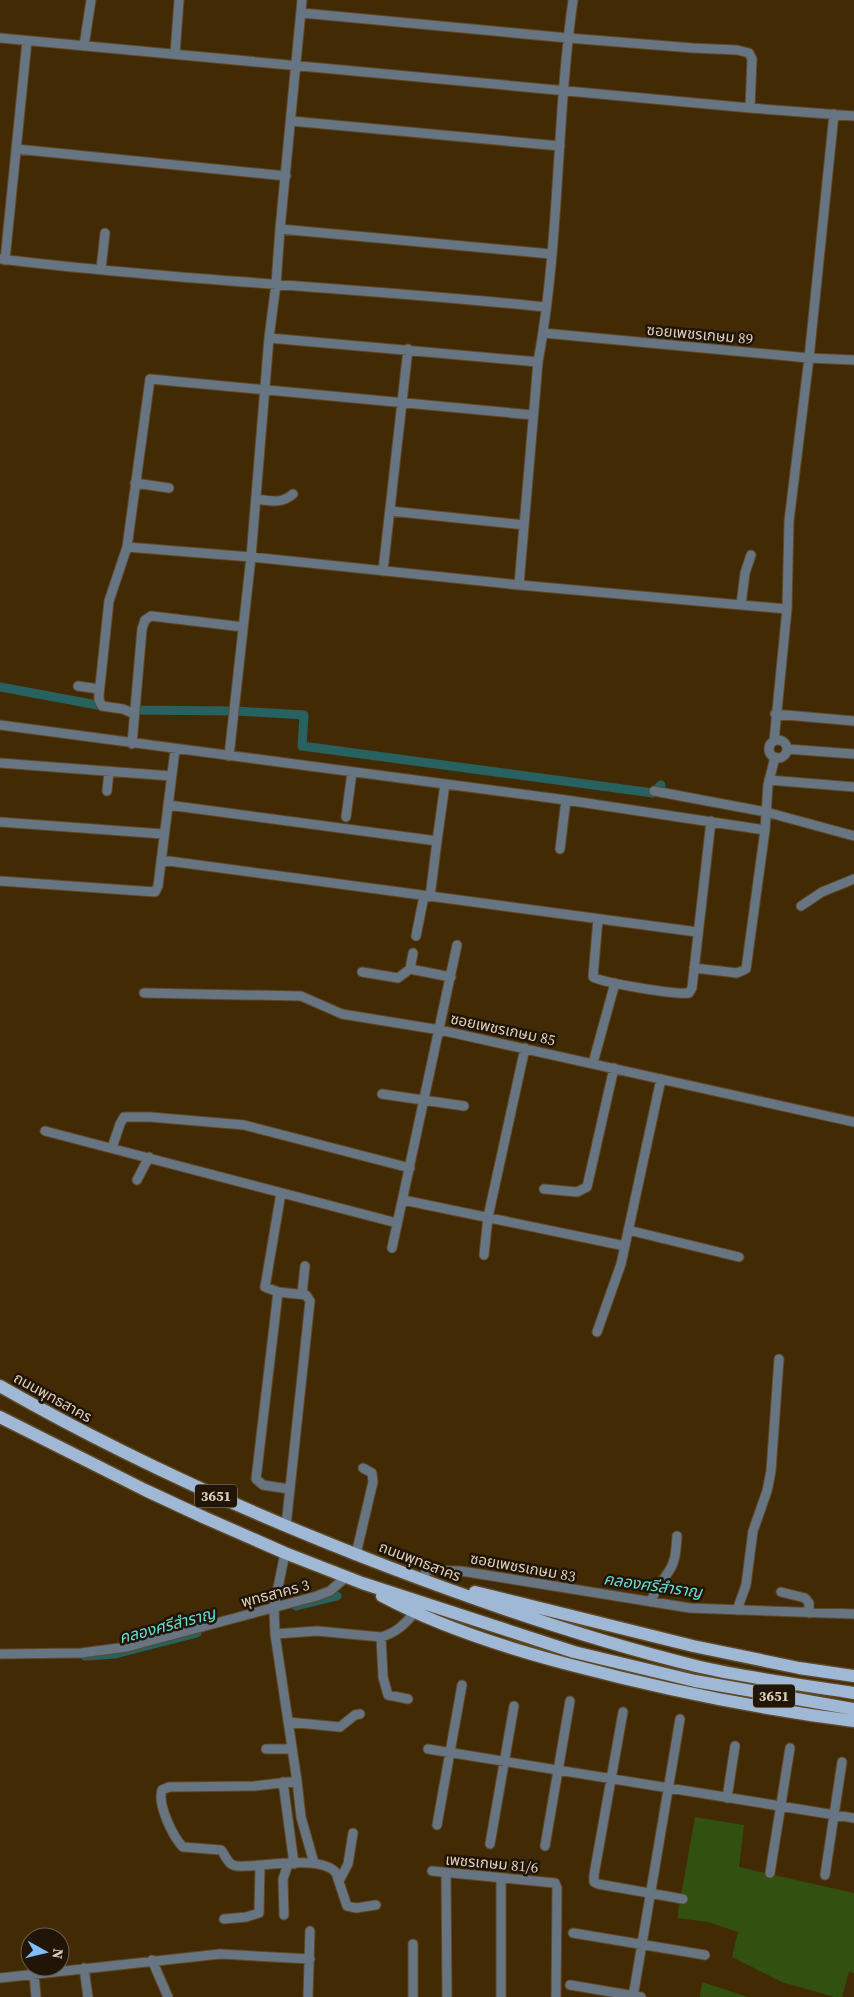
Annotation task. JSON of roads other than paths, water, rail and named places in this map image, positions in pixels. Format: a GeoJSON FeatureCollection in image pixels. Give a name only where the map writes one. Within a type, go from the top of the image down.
{"type":"FeatureCollection","features":[{"type":"Feature","properties":{"kind":"main road","name":"ถนนพุทธสาคร"},"geometry":{"type":"LineString","coordinates":[[2,1387],[74,1428],[177,1480],[356,1554],[427,1578],[522,1616],[698,1666],[854,1693]]}},
{"type":"Feature","properties":{"kind":"main road","name":"3651"},"geometry":{"type":"LineString","coordinates":[[0,1418],[145,1490],[285,1553],[362,1584],[574,1652],[695,1681],[854,1709]]}},
{"type":"Feature","properties":{"kind":"main road"},"geometry":{"type":"LineString","coordinates":[[427,1578],[693,1646],[799,1668],[854,1676]]}},
{"type":"Feature","properties":{"kind":"main road"},"geometry":{"type":"LineString","coordinates":[[362,1584],[415,1612],[525,1653],[615,1677],[699,1695],[854,1721]]}},
{"type":"Feature","properties":{"kind":"street"},"geometry":{"type":"LineString","coordinates":[[84,46],[91,0]]}},
{"type":"Feature","properties":{"kind":"street"},"geometry":{"type":"LineString","coordinates":[[175,54],[179,0]]}},
{"type":"Feature","properties":{"kind":"street"},"geometry":{"type":"LineString","coordinates":[[229,756],[251,557],[269,338],[276,284],[302,0]]}},
{"type":"Feature","properties":{"kind":"street"},"geometry":{"type":"LineString","coordinates":[[519,585],[538,362],[546,306],[568,38],[573,0]]}},
{"type":"Feature","properties":{"kind":"street"},"geometry":{"type":"LineString","coordinates":[[302,12],[568,38],[737,50],[749,53],[752,59],[750,108]]}},
{"type":"Feature","properties":{"kind":"street"},"geometry":{"type":"LineString","coordinates":[[0,38],[854,116]]}},
{"type":"Feature","properties":{"kind":"street"},"geometry":{"type":"LineString","coordinates":[[27,41],[3,259],[101,269],[546,306]]}},
{"type":"Feature","properties":{"kind":"street"},"geometry":{"type":"LineString","coordinates":[[788,749],[783,757],[774,757],[769,749],[774,741],[775,714],[787,609],[789,521],[809,358],[834,114]]}},
{"type":"Feature","properties":{"kind":"street"},"geometry":{"type":"LineString","coordinates":[[291,121],[560,146]]}},
{"type":"Feature","properties":{"kind":"street"},"geometry":{"type":"LineString","coordinates":[[16,149],[286,176]]}},
{"type":"Feature","properties":{"kind":"street"},"geometry":{"type":"LineString","coordinates":[[280,228],[551,254]]}},
{"type":"Feature","properties":{"kind":"street"},"geometry":{"type":"LineString","coordinates":[[101,269],[105,233]]}},
{"type":"Feature","properties":{"kind":"street","name":"ซอยเพชรเกษม 89"},"geometry":{"type":"LineString","coordinates":[[543,333],[809,358],[854,360]]}},
{"type":"Feature","properties":{"kind":"street"},"geometry":{"type":"LineString","coordinates":[[269,338],[538,362]]}},
{"type":"Feature","properties":{"kind":"street"},"geometry":{"type":"LineString","coordinates":[[383,571],[408,349]]}},
{"type":"Feature","properties":{"kind":"street"},"geometry":{"type":"LineString","coordinates":[[134,714],[123,709],[102,706],[99,700],[99,689],[109,601],[127,547],[150,379],[534,415]]}},
{"type":"Feature","properties":{"kind":"street"},"geometry":{"type":"LineString","coordinates":[[135,483],[169,488]]}},
{"type":"Feature","properties":{"kind":"street"},"geometry":{"type":"LineString","coordinates":[[256,499],[282,501],[288,499],[293,494]]}},
{"type":"Feature","properties":{"kind":"street"},"geometry":{"type":"LineString","coordinates":[[390,511],[524,525]]}},
{"type":"Feature","properties":{"kind":"street"},"geometry":{"type":"LineString","coordinates":[[127,547],[251,557],[519,585],[787,609]]}},
{"type":"Feature","properties":{"kind":"street"},"geometry":{"type":"LineString","coordinates":[[741,605],[745,573],[751,555]]}},
{"type":"Feature","properties":{"kind":"street"},"geometry":{"type":"LineString","coordinates":[[132,744],[142,629],[145,620],[151,616],[243,627]]}},
{"type":"Feature","properties":{"kind":"street"},"geometry":{"type":"LineString","coordinates":[[78,686],[99,689]]}},
{"type":"Feature","properties":{"kind":"street"},"geometry":{"type":"LineString","coordinates":[[775,714],[854,721]]}},
{"type":"Feature","properties":{"kind":"street"},"geometry":{"type":"LineString","coordinates":[[0,725],[175,750],[566,800],[765,830]]}},
{"type":"Feature","properties":{"kind":"street"},"geometry":{"type":"LineString","coordinates":[[774,741],[782,740],[788,749]]}},
{"type":"Feature","properties":{"kind":"street"},"geometry":{"type":"LineString","coordinates":[[788,749],[854,754]]}},
{"type":"Feature","properties":{"kind":"street"},"geometry":{"type":"LineString","coordinates":[[0,881],[151,893],[158,888],[163,834],[175,750]]}},
{"type":"Feature","properties":{"kind":"street"},"geometry":{"type":"LineString","coordinates":[[694,968],[737,973],[746,969],[765,830],[769,780],[774,757]]}},
{"type":"Feature","properties":{"kind":"street"},"geometry":{"type":"LineString","coordinates":[[0,763],[171,776]]}},
{"type":"Feature","properties":{"kind":"street"},"geometry":{"type":"LineString","coordinates":[[107,791],[109,772]]}},
{"type":"Feature","properties":{"kind":"street"},"geometry":{"type":"LineString","coordinates":[[346,817],[352,772]]}},
{"type":"Feature","properties":{"kind":"street"},"geometry":{"type":"LineString","coordinates":[[769,780],[854,787]]}},
{"type":"Feature","properties":{"kind":"street"},"geometry":{"type":"LineString","coordinates":[[416,936],[427,896],[445,784]]}},
{"type":"Feature","properties":{"kind":"street"},"geometry":{"type":"LineString","coordinates":[[654,791],[766,812],[854,836]]}},
{"type":"Feature","properties":{"kind":"street"},"geometry":{"type":"LineString","coordinates":[[560,849],[566,800]]}},
{"type":"Feature","properties":{"kind":"street"},"geometry":{"type":"LineString","coordinates":[[168,805],[437,840]]}},
{"type":"Feature","properties":{"kind":"street"},"geometry":{"type":"LineString","coordinates":[[0,822],[163,834]]}},
{"type":"Feature","properties":{"kind":"street"},"geometry":{"type":"LineString","coordinates":[[598,919],[592,974],[596,978],[614,983],[677,993],[689,993],[692,988],[711,822]]}},
{"type":"Feature","properties":{"kind":"street"},"geometry":{"type":"LineString","coordinates":[[161,860],[697,932]]}},
{"type":"Feature","properties":{"kind":"street"},"geometry":{"type":"LineString","coordinates":[[801,906],[822,892],[854,879]]}},
{"type":"Feature","properties":{"kind":"street"},"geometry":{"type":"LineString","coordinates":[[392,1248],[457,945]]}},
{"type":"Feature","properties":{"kind":"street"},"geometry":{"type":"LineString","coordinates":[[362,972],[398,978],[410,968],[413,953]]}},
{"type":"Feature","properties":{"kind":"street"},"geometry":{"type":"LineString","coordinates":[[410,968],[451,978]]}},
{"type":"Feature","properties":{"kind":"street"},"geometry":{"type":"LineString","coordinates":[[593,1063],[614,983]]}},
{"type":"Feature","properties":{"kind":"street","name":"ซอยเพชรเกษม 85"},"geometry":{"type":"LineString","coordinates":[[144,993],[301,996],[342,1014],[440,1030],[854,1122]]}},
{"type":"Feature","properties":{"kind":"street"},"geometry":{"type":"LineString","coordinates":[[484,1254],[488,1217],[525,1048]]}},
{"type":"Feature","properties":{"kind":"street"},"geometry":{"type":"LineString","coordinates":[[544,1190],[577,1192],[587,1187],[614,1068]]}},
{"type":"Feature","properties":{"kind":"street"},"geometry":{"type":"LineString","coordinates":[[596,1332],[621,1264],[661,1079]]}},
{"type":"Feature","properties":{"kind":"street"},"geometry":{"type":"LineString","coordinates":[[382,1094],[464,1106]]}},
{"type":"Feature","properties":{"kind":"street"},"geometry":{"type":"LineString","coordinates":[[112,1148],[124,1117],[150,1117],[244,1125],[410,1168]]}},
{"type":"Feature","properties":{"kind":"street"},"geometry":{"type":"LineString","coordinates":[[45,1131],[397,1223]]}},
{"type":"Feature","properties":{"kind":"street"},"geometry":{"type":"LineString","coordinates":[[137,1180],[149,1157]]}},
{"type":"Feature","properties":{"kind":"street"},"geometry":{"type":"LineString","coordinates":[[281,1193],[264,1285],[266,1289],[308,1296],[310,1301],[286,1526]]}},
{"type":"Feature","properties":{"kind":"street"},"geometry":{"type":"LineString","coordinates":[[403,1200],[625,1246]]}},
{"type":"Feature","properties":{"kind":"street"},"geometry":{"type":"LineString","coordinates":[[628,1230],[739,1257]]}},
{"type":"Feature","properties":{"kind":"street"},"geometry":{"type":"LineString","coordinates":[[302,1294],[305,1266]]}},
{"type":"Feature","properties":{"kind":"street"},"geometry":{"type":"LineString","coordinates":[[278,1292],[256,1480],[263,1485],[289,1489]]}},
{"type":"Feature","properties":{"kind":"street"},"geometry":{"type":"LineString","coordinates":[[737,1610],[746,1585],[753,1531],[767,1491],[771,1471],[779,1359]]}},
{"type":"Feature","properties":{"kind":"street"},"geometry":{"type":"LineString","coordinates":[[356,1554],[373,1482],[372,1473],[363,1468]]}},
{"type":"Feature","properties":{"kind":"street"},"geometry":{"type":"LineString","coordinates":[[651,1602],[657,1586],[670,1570],[673,1563],[678,1536]]}},
{"type":"Feature","properties":{"kind":"street"},"geometry":{"type":"LineString","coordinates":[[285,1553],[274,1607],[275,1629],[297,1781],[298,1805],[314,1864]]}},
{"type":"Feature","properties":{"kind":"street","name":"ซอยเพชรเกษม 83"},"geometry":{"type":"LineString","coordinates":[[427,1578],[461,1571],[690,1608],[854,1614]]}},
{"type":"Feature","properties":{"kind":"street","name":"พุทธสาคร 3"},"geometry":{"type":"LineString","coordinates":[[0,1654],[72,1654],[127,1647],[324,1594],[346,1577]]}},
{"type":"Feature","properties":{"kind":"street"},"geometry":{"type":"LineString","coordinates":[[781,1592],[805,1598],[809,1603],[809,1613]]}},
{"type":"Feature","properties":{"kind":"street"},"geometry":{"type":"LineString","coordinates":[[275,1629],[381,1636],[402,1627],[415,1612]]}},
{"type":"Feature","properties":{"kind":"street"},"geometry":{"type":"LineString","coordinates":[[381,1636],[384,1676],[388,1695],[408,1699]]}},
{"type":"Feature","properties":{"kind":"street"},"geometry":{"type":"LineString","coordinates":[[437,1825],[462,1685]]}},
{"type":"Feature","properties":{"kind":"street"},"geometry":{"type":"LineString","coordinates":[[545,1846],[570,1701]]}},
{"type":"Feature","properties":{"kind":"street"},"geometry":{"type":"LineString","coordinates":[[490,1844],[514,1706]]}},
{"type":"Feature","properties":{"kind":"street"},"geometry":{"type":"LineString","coordinates":[[622,1712],[593,1880],[598,1884],[683,1898]]}},
{"type":"Feature","properties":{"kind":"street"},"geometry":{"type":"LineString","coordinates":[[288,1722],[340,1727],[355,1715],[360,1714]]}},
{"type":"Feature","properties":{"kind":"street"},"geometry":{"type":"LineString","coordinates":[[570,1985],[636,1997],[650,1893],[680,1719]]}},
{"type":"Feature","properties":{"kind":"street"},"geometry":{"type":"LineString","coordinates":[[727,1798],[735,1746]]}},
{"type":"Feature","properties":{"kind":"street"},"geometry":{"type":"LineString","coordinates":[[770,1873],[790,1748]]}},
{"type":"Feature","properties":{"kind":"street"},"geometry":{"type":"LineString","coordinates":[[266,1749],[292,1750]]}},
{"type":"Feature","properties":{"kind":"street"},"geometry":{"type":"LineString","coordinates":[[428,1749],[854,1818]]}},
{"type":"Feature","properties":{"kind":"street"},"geometry":{"type":"LineString","coordinates":[[824,1875],[842,1762]]}},
{"type":"Feature","properties":{"kind":"street"},"geometry":{"type":"LineString","coordinates":[[297,1781],[255,1786],[169,1787],[162,1790],[160,1798],[172,1832],[183,1847],[221,1850],[233,1865],[314,1864],[333,1868],[347,1906],[356,1908],[376,1905]]}},
{"type":"Feature","properties":{"kind":"street"},"geometry":{"type":"LineString","coordinates":[[283,1782],[292,1839],[291,1864],[282,1884],[284,1915]]}},
{"type":"Feature","properties":{"kind":"street"},"geometry":{"type":"LineString","coordinates":[[292,1839],[306,1830]]}},
{"type":"Feature","properties":{"kind":"street"},"geometry":{"type":"LineString","coordinates":[[339,1881],[348,1864],[353,1833]]}},
{"type":"Feature","properties":{"kind":"street"},"geometry":{"type":"LineString","coordinates":[[224,1919],[259,1913],[260,1866]]}},
{"type":"Feature","properties":{"kind":"street","name":"เพชรเกษม 81/6"},"geometry":{"type":"LineString","coordinates":[[432,1871],[552,1882],[556,1885],[556,1997]]}},
{"type":"Feature","properties":{"kind":"street"},"geometry":{"type":"LineString","coordinates":[[446,1873],[446,1997]]}},
{"type":"Feature","properties":{"kind":"street"},"geometry":{"type":"LineString","coordinates":[[501,1878],[501,1997]]}},
{"type":"Feature","properties":{"kind":"street"},"geometry":{"type":"LineString","coordinates":[[308,1997],[310,1931]]}},
{"type":"Feature","properties":{"kind":"street"},"geometry":{"type":"LineString","coordinates":[[573,1933],[705,1955]]}},
{"type":"Feature","properties":{"kind":"street"},"geometry":{"type":"LineString","coordinates":[[413,1944],[413,1997]]}},
{"type":"Feature","properties":{"kind":"street"},"geometry":{"type":"LineString","coordinates":[[70,1969],[220,1954],[310,1959]]}},
{"type":"Feature","properties":{"kind":"street"},"geometry":{"type":"LineString","coordinates":[[152,1960],[168,1997]]}},
{"type":"Feature","properties":{"kind":"street"},"geometry":{"type":"LineString","coordinates":[[84,1968],[88,1997]]}},
{"type":"Feature","properties":{"kind":"street"},"geometry":{"type":"LineString","coordinates":[[0,1978],[20,1975]]}},
{"type":"Feature","properties":{"kind":"street"},"geometry":{"type":"LineString","coordinates":[[34,1977],[36,1997]]}},
{"type":"Feature","properties":{"kind":"waterway"},"geometry":{"type":"LineString","coordinates":[[0,687],[108,707]]}},
{"type":"Feature","properties":{"kind":"waterway"},"geometry":{"type":"LineString","coordinates":[[128,710],[237,711],[304,715],[302,746],[653,793],[661,785]]}},
{"type":"Feature","properties":{"kind":"waterway","name":"คลองศรีสำราญ"},"geometry":{"type":"LineString","coordinates":[[296,1606],[337,1596]]}},
{"type":"Feature","properties":{"kind":"waterway","name":"คลองศรีสำราญ"},"geometry":{"type":"LineString","coordinates":[[85,1656],[115,1654],[197,1633]]}}]}
